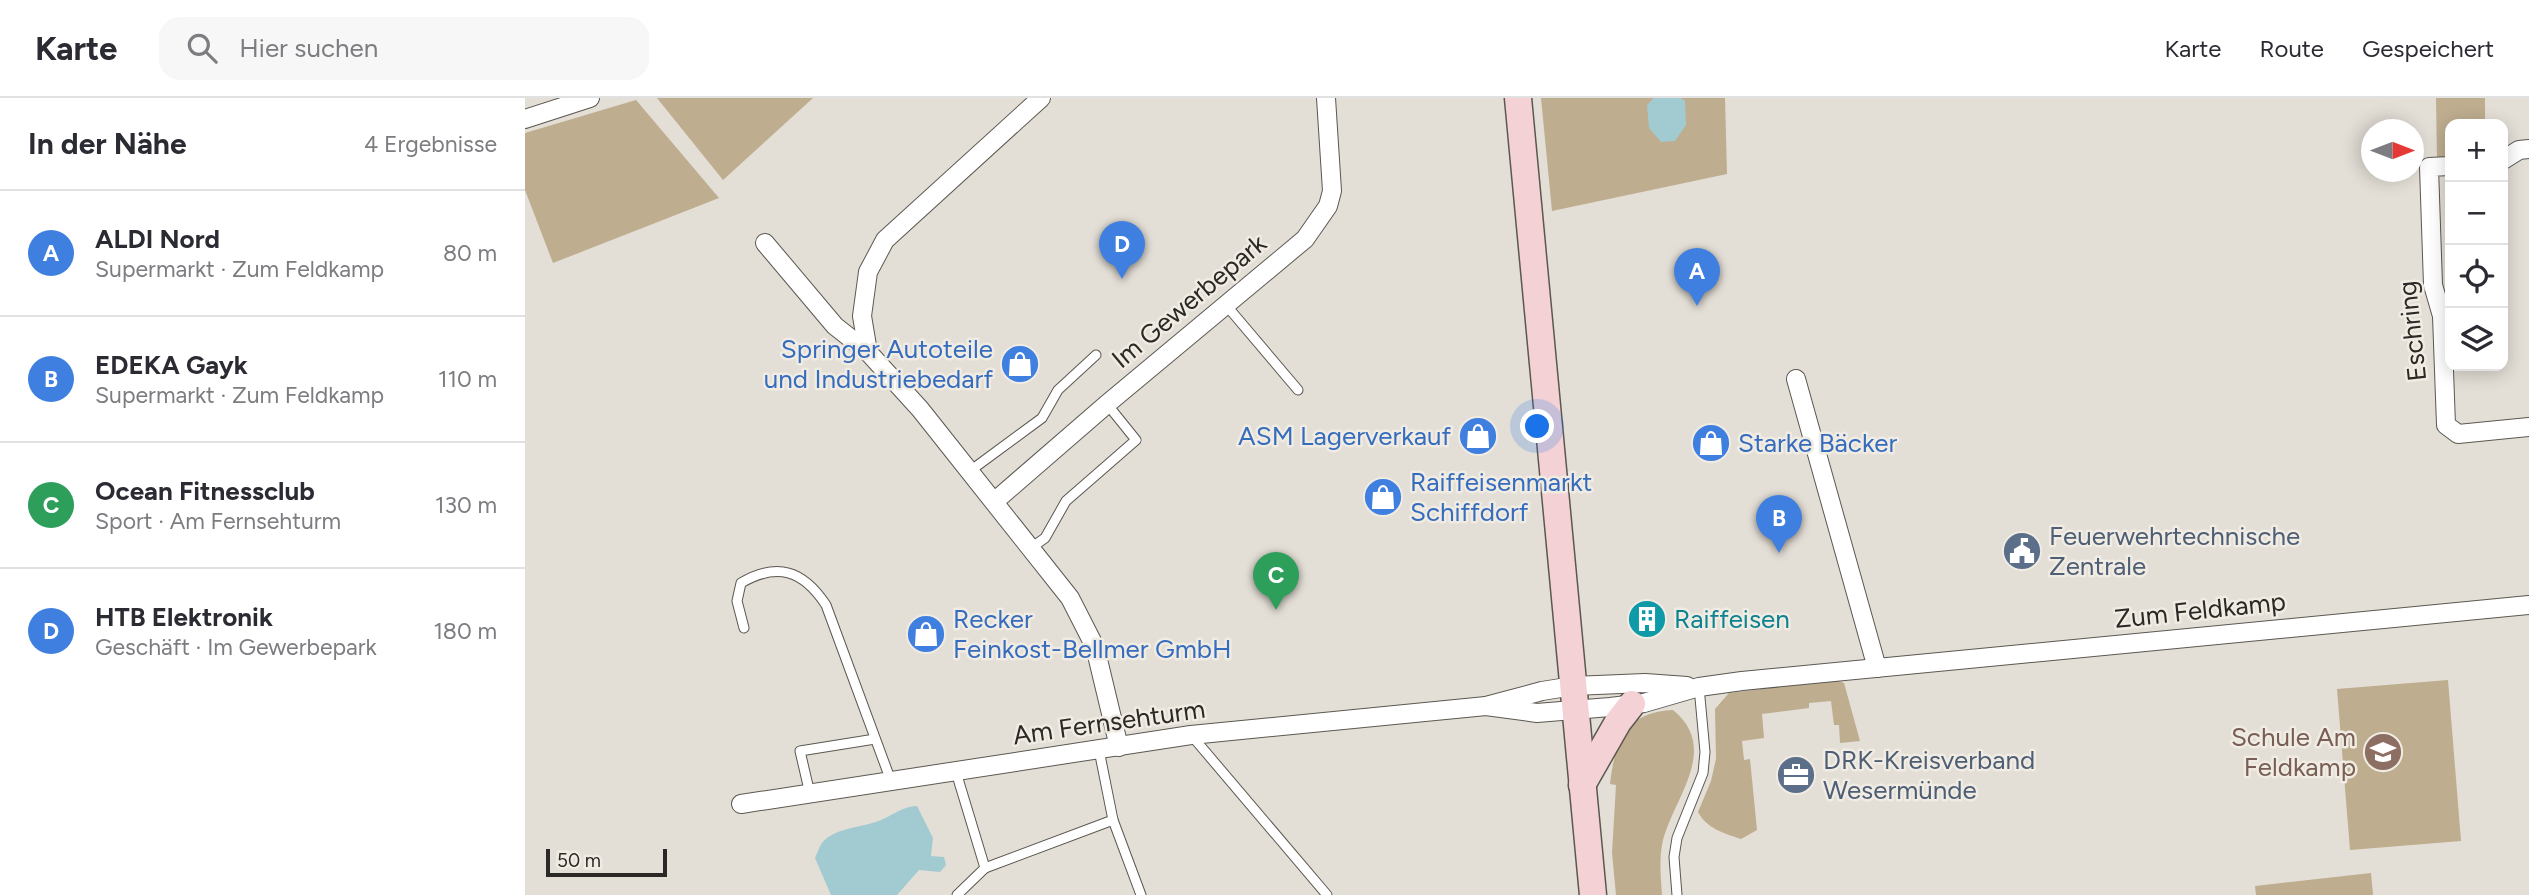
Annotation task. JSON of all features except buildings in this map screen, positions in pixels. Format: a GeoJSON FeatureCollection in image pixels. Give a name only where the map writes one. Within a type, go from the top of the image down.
{"type":"FeatureCollection","features":[{"type":"Feature","properties":{"kind":"main road"},"geometry":{"type":"LineString","coordinates":[[1518,98],[1593,895]]}},
{"type":"Feature","properties":{"kind":"main road"},"geometry":{"type":"LineString","coordinates":[[1582,785],[1618,722],[1632,704]]}},
{"type":"Feature","properties":{"kind":"street"},"geometry":{"type":"LineString","coordinates":[[525,119],[590,98]]}},
{"type":"Feature","properties":{"kind":"street"},"geometry":{"type":"LineString","coordinates":[[868,352],[862,316],[868,272],[885,240],[1041,98]]}},
{"type":"Feature","properties":{"kind":"street","name":"Im Gewerbepark"},"geometry":{"type":"LineString","coordinates":[[995,501],[1305,239],[1328,206],[1332,191],[1327,98]]}},
{"type":"Feature","properties":{"kind":"street"},"geometry":{"type":"LineString","coordinates":[[2508,157],[2519,150],[2529,149]]}},
{"type":"Feature","properties":{"kind":"street","name":"Eschring"},"geometry":{"type":"LineString","coordinates":[[2445,166],[2429,167],[2433,285],[2442,316],[2445,425],[2458,434],[2529,427]]}},
{"type":"Feature","properties":{"kind":"street"},"geometry":{"type":"LineString","coordinates":[[765,243],[835,326],[868,352],[920,409],[1070,598],[1095,647],[1119,747]]}},
{"type":"Feature","properties":{"kind":"street"},"geometry":{"type":"LineString","coordinates":[[1796,379],[1877,668]]}},
{"type":"Feature","properties":{"kind":"street","name":"Zum Feldkamp"},"geometry":{"type":"LineString","coordinates":[[1574,698],[1632,704],[1699,687],[1742,681],[2529,605]]}},
{"type":"Feature","properties":{"kind":"street","name":"Zum Feldkamp"},"geometry":{"type":"LineString","coordinates":[[1574,698],[1645,683],[1699,687]]}},
{"type":"Feature","properties":{"kind":"street","name":"Am Fernsehturm"},"geometry":{"type":"LineString","coordinates":[[741,804],[1191,735],[1486,706],[1537,713],[1574,698]]}},
{"type":"Feature","properties":{"kind":"lane"},"geometry":{"type":"LineString","coordinates":[[1226,304],[1298,390]]}},
{"type":"Feature","properties":{"kind":"lane"},"geometry":{"type":"LineString","coordinates":[[971,471],[1042,418],[1058,390],[1096,355]]}},
{"type":"Feature","properties":{"kind":"lane"},"geometry":{"type":"LineString","coordinates":[[1031,548],[1045,538],[1066,501],[1136,440],[1107,404]]}},
{"type":"Feature","properties":{"kind":"lane"},"geometry":{"type":"LineString","coordinates":[[744,628],[737,601],[741,583],[755,575],[782,570],[801,578],[818,593],[826,605],[891,781]]}},
{"type":"Feature","properties":{"kind":"lane"},"geometry":{"type":"LineString","coordinates":[[1677,895],[1674,857],[1677,838],[1703,773],[1705,752],[1699,687]]}},
{"type":"Feature","properties":{"kind":"lane"},"geometry":{"type":"LineString","coordinates":[[1191,735],[1327,895]]}},
{"type":"Feature","properties":{"kind":"lane"},"geometry":{"type":"LineString","coordinates":[[810,794],[800,751],[875,739]]}},
{"type":"Feature","properties":{"kind":"lane"},"geometry":{"type":"LineString","coordinates":[[1100,750],[1113,820],[1141,895]]}},
{"type":"Feature","properties":{"kind":"lane"},"geometry":{"type":"LineString","coordinates":[[956,772],[985,868]]}},
{"type":"Feature","properties":{"kind":"lane"},"geometry":{"type":"LineString","coordinates":[[957,895],[985,868],[1113,820]]}},
{"type":"Feature","properties":{"kind":"shaded area"},"geometry":{"type":"Polygon","coordinates":[[[657,98],[813,98],[723,180],[657,98]]]}},
{"type":"Feature","properties":{"kind":"shaded area"},"geometry":{"type":"Polygon","coordinates":[[[1541,98],[1654,98],[1647,106],[1685,101],[1680,98],[1725,98],[1727,174],[1552,211],[1541,98]]]}},
{"type":"Feature","properties":{"kind":"shaded area"},"geometry":{"type":"Polygon","coordinates":[[[2436,98],[2485,98],[2485,119],[2445,119],[2445,159],[2437,160],[2436,98]]]}},
{"type":"Feature","properties":{"kind":"shaded area"},"geometry":{"type":"Polygon","coordinates":[[[636,100],[719,198],[553,263],[525,190],[525,133],[636,100]]]}},
{"type":"Feature","properties":{"kind":"shaded area"},"geometry":{"type":"Polygon","coordinates":[[[1837,680],[1844,683],[1860,741],[1840,743],[1839,725],[1834,725],[1831,701],[1809,703],[1809,708],[1762,714],[1764,738],[1742,741],[1744,760],[1750,759],[1757,830],[1741,839],[1706,823],[1698,812],[1711,781],[1716,759],[1715,709],[1729,693],[1837,680]]]}},
{"type":"Feature","properties":{"kind":"shaded area"},"geometry":{"type":"Polygon","coordinates":[[[2448,680],[2461,841],[2350,850],[2337,689],[2448,680]]]}},
{"type":"Feature","properties":{"kind":"shaded area"},"geometry":{"type":"Polygon","coordinates":[[[1673,710],[1687,725],[1693,742],[1693,758],[1689,776],[1662,845],[1662,895],[1616,895],[1612,853],[1616,785],[1610,784],[1615,755],[1625,732],[1633,723],[1644,716],[1673,710]]]}},
{"type":"Feature","properties":{"kind":"shaded area"},"geometry":{"type":"Polygon","coordinates":[[[2371,873],[2373,895],[2256,895],[2255,886],[2371,873]]]}},
{"type":"Feature","properties":{"kind":"water"},"geometry":{"type":"Polygon","coordinates":[[[1654,98],[1680,98],[1685,101],[1686,125],[1675,141],[1661,142],[1649,128],[1647,105],[1654,98]]]}},
{"type":"Feature","properties":{"kind":"water"},"geometry":{"type":"Polygon","coordinates":[[[917,806],[933,838],[931,856],[944,857],[946,865],[940,872],[919,870],[897,895],[831,895],[815,858],[822,843],[838,832],[917,806]]]}},
{"type":"Feature","properties":{"kind":"place","name":"HTB Elektronik"},"geometry":{"type":"Point","coordinates":[1122,279]}},
{"type":"Feature","properties":{"kind":"place","name":"ALDI Nord"},"geometry":{"type":"Point","coordinates":[1697,306]}},
{"type":"Feature","properties":{"kind":"place","name":"Springer Autoteile und Industriebedarf"},"geometry":{"type":"Point","coordinates":[1020,364]}},
{"type":"Feature","properties":{"kind":"place","name":"ASM Lagerverkauf"},"geometry":{"type":"Point","coordinates":[1478,436]}},
{"type":"Feature","properties":{"kind":"place","name":"Starke Bäcker"},"geometry":{"type":"Point","coordinates":[1711,443]}},
{"type":"Feature","properties":{"kind":"place","name":"Raiffeisenmarkt Schiffdorf"},"geometry":{"type":"Point","coordinates":[1383,497]}},
{"type":"Feature","properties":{"kind":"place","name":"Feuerwehrtechnische Zentrale"},"geometry":{"type":"Point","coordinates":[2022,551]}},
{"type":"Feature","properties":{"kind":"place","name":"EDEKA Gayk"},"geometry":{"type":"Point","coordinates":[1779,553]}},
{"type":"Feature","properties":{"kind":"place","name":"Ocean Fitnessclub"},"geometry":{"type":"Point","coordinates":[1276,610]}},
{"type":"Feature","properties":{"kind":"place","name":"Raiffeisen"},"geometry":{"type":"Point","coordinates":[1647,619]}},
{"type":"Feature","properties":{"kind":"place","name":"Recker Feinkost-Bellmer GmbH"},"geometry":{"type":"Point","coordinates":[926,634]}},
{"type":"Feature","properties":{"kind":"place","name":"Schule Am Feldkamp"},"geometry":{"type":"Point","coordinates":[2383,752]}},
{"type":"Feature","properties":{"kind":"place","name":"DRK-Kreisverband Wesermünde"},"geometry":{"type":"Point","coordinates":[1796,775]}}]}
